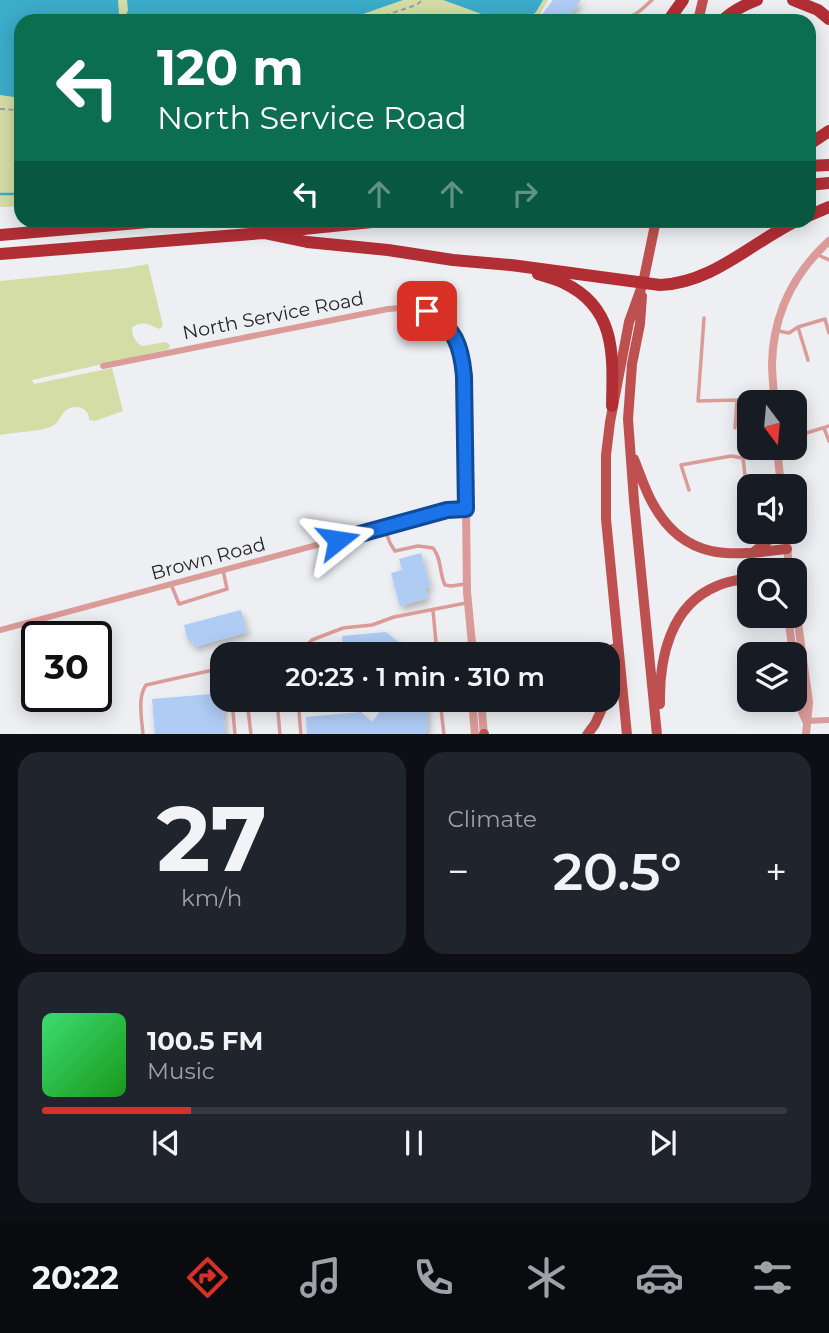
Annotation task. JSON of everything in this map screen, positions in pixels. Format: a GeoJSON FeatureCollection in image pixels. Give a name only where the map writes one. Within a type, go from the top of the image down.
{"type":"FeatureCollection","features":[{"type":"Feature","properties":{"kind":"highway"},"geometry":{"type":"LineString","coordinates":[[731,14],[741,6],[757,0]]}},
{"type":"Feature","properties":{"kind":"highway"},"geometry":{"type":"LineString","coordinates":[[793,0],[818,10],[829,19]]}},
{"type":"Feature","properties":{"kind":"highway"},"geometry":{"type":"LineString","coordinates":[[0,235],[82,228]]}},
{"type":"Feature","properties":{"kind":"highway"},"geometry":{"type":"LineString","coordinates":[[0,254],[313,228]]}},
{"type":"Feature","properties":{"kind":"highway"},"geometry":{"type":"LineString","coordinates":[[264,233],[307,242],[333,243],[643,283],[670,284],[718,268],[783,228]]}},
{"type":"Feature","properties":{"kind":"highway"},"geometry":{"type":"LineString","coordinates":[[512,265],[566,284],[586,298],[595,309],[606,327],[612,349],[612,406]]}},
{"type":"Feature","properties":{"kind":"main road"},"geometry":{"type":"LineString","coordinates":[[654,228],[643,283],[628,419],[658,734]]}},
{"type":"Feature","properties":{"kind":"main road"},"geometry":{"type":"LineString","coordinates":[[627,734],[606,519],[606,455],[612,406],[629,322],[643,283]]}},
{"type":"Feature","properties":{"kind":"main road"},"geometry":{"type":"LineString","coordinates":[[629,447],[653,506],[665,522],[692,545],[707,551],[729,554],[787,550]]}},
{"type":"Feature","properties":{"kind":"main road"},"geometry":{"type":"LineString","coordinates":[[752,554],[765,544]]}},
{"type":"Feature","properties":{"kind":"main road"},"geometry":{"type":"LineString","coordinates":[[658,734],[660,683],[669,637],[691,603],[715,586],[737,581]]}},
{"type":"Feature","properties":{"kind":"main road"},"geometry":{"type":"LineString","coordinates":[[613,593],[613,642]]}},
{"type":"Feature","properties":{"kind":"main road"},"geometry":{"type":"LineString","coordinates":[[587,734],[600,712]]}},
{"type":"Feature","properties":{"kind":"street"},"geometry":{"type":"LineString","coordinates":[[773,390],[772,365],[779,313],[806,265],[829,241]]}},
{"type":"Feature","properties":{"kind":"street","name":"North Service Road"},"geometry":{"type":"LineString","coordinates":[[103,366],[388,309],[409,307],[427,311],[442,320],[454,335],[462,355],[464,376],[467,584],[472,642]]}},
{"type":"Feature","properties":{"kind":"street","name":"Brown Road"},"geometry":{"type":"LineString","coordinates":[[0,630],[447,510],[466,509]]}},
{"type":"Feature","properties":{"kind":"street"},"geometry":{"type":"LineString","coordinates":[[787,544],[788,558]]}},
{"type":"Feature","properties":{"kind":"street"},"geometry":{"type":"LineString","coordinates":[[799,628],[809,702],[806,734]]}},
{"type":"Feature","properties":{"kind":"street"},"geometry":{"type":"LineString","coordinates":[[473,712],[475,734]]}},
{"type":"Feature","properties":{"kind":"street"},"geometry":{"type":"LineString","coordinates":[[482,712],[484,734]]}},
{"type":"Feature","properties":{"kind":"street"},"geometry":{"type":"LineString","coordinates":[[802,712],[806,721]]}},
{"type":"Feature","properties":{"kind":"street"},"geometry":{"type":"LineString","coordinates":[[806,721],[829,720]]}},
{"type":"Feature","properties":{"kind":"lane"},"geometry":{"type":"LineString","coordinates":[[637,14],[650,1]]}},
{"type":"Feature","properties":{"kind":"lane"},"geometry":{"type":"LineString","coordinates":[[815,254],[829,260]]}},
{"type":"Feature","properties":{"kind":"lane"},"geometry":{"type":"LineString","coordinates":[[704,318],[698,401],[737,400],[735,428]]}},
{"type":"Feature","properties":{"kind":"lane"},"geometry":{"type":"LineString","coordinates":[[775,330],[789,333],[798,327],[825,319],[829,333]]}},
{"type":"Feature","properties":{"kind":"lane"},"geometry":{"type":"LineString","coordinates":[[798,327],[808,360]]}},
{"type":"Feature","properties":{"kind":"lane"},"geometry":{"type":"LineString","coordinates":[[807,433],[827,427],[829,441]]}},
{"type":"Feature","properties":{"kind":"lane"},"geometry":{"type":"LineString","coordinates":[[689,489],[681,465],[737,457]]}},
{"type":"Feature","properties":{"kind":"lane"},"geometry":{"type":"LineString","coordinates":[[384,527],[395,551],[418,546],[433,548],[439,555],[446,585],[467,584]]}},
{"type":"Feature","properties":{"kind":"lane"},"geometry":{"type":"LineString","coordinates":[[171,584],[179,604],[227,589],[223,570]]}},
{"type":"Feature","properties":{"kind":"lane"},"geometry":{"type":"LineString","coordinates":[[310,642],[343,628],[372,625],[394,617],[468,603]]}},
{"type":"Feature","properties":{"kind":"lane"},"geometry":{"type":"LineString","coordinates":[[433,610],[435,642]]}},
{"type":"Feature","properties":{"kind":"lane"},"geometry":{"type":"LineString","coordinates":[[143,734],[141,699],[146,685],[210,671]]}},
{"type":"Feature","properties":{"kind":"lane"},"geometry":{"type":"LineString","coordinates":[[233,712],[235,734]]}},
{"type":"Feature","properties":{"kind":"lane"},"geometry":{"type":"LineString","coordinates":[[248,712],[251,734]]}},
{"type":"Feature","properties":{"kind":"lane"},"geometry":{"type":"LineString","coordinates":[[278,712],[280,734]]}},
{"type":"Feature","properties":{"kind":"lane"},"geometry":{"type":"LineString","coordinates":[[299,712],[301,734]]}},
{"type":"Feature","properties":{"kind":"lane"},"geometry":{"type":"LineString","coordinates":[[441,712],[443,734]]}},
{"type":"Feature","properties":{"kind":"path"},"geometry":{"type":"LineString","coordinates":[[390,14],[423,0]]}},
{"type":"Feature","properties":{"kind":"green space"},"geometry":{"type":"Polygon","coordinates":[[[0,0],[548,0],[540,14],[14,14],[14,206],[0,207],[0,0]]]}},
{"type":"Feature","properties":{"kind":"green space"},"geometry":{"type":"Polygon","coordinates":[[[148,264],[163,326],[160,329],[141,324],[132,327],[133,333],[142,346],[166,342],[170,345],[169,349],[32,380],[34,384],[112,368],[123,411],[95,421],[89,420],[84,409],[72,407],[50,427],[0,435],[0,281],[148,264]]]}},
{"type":"Feature","properties":{"kind":"water"},"geometry":{"type":"Polygon","coordinates":[[[0,0],[118,0],[119,14],[14,14],[14,97],[0,95],[0,0]]]}},
{"type":"Feature","properties":{"kind":"water"},"geometry":{"type":"Polygon","coordinates":[[[127,0],[403,0],[363,14],[126,14],[127,0]]]}},
{"type":"Feature","properties":{"kind":"water"},"geometry":{"type":"Polygon","coordinates":[[[443,0],[543,0],[533,14],[479,13],[443,0]]]}},
{"type":"Feature","properties":{"kind":"building"},"geometry":{"type":"Polygon","coordinates":[[[553,0],[581,0],[571,14],[542,14],[553,0]]]}},
{"type":"Feature","properties":{"kind":"building"},"geometry":{"type":"Polygon","coordinates":[[[421,553],[430,587],[425,588],[428,598],[400,606],[391,573],[402,570],[399,559],[421,553]]]}},
{"type":"Feature","properties":{"kind":"building"},"geometry":{"type":"Polygon","coordinates":[[[241,610],[247,632],[194,647],[192,640],[188,641],[184,625],[241,610]]]}},
{"type":"Feature","properties":{"kind":"building"},"geometry":{"type":"Polygon","coordinates":[[[386,632],[398,642],[343,642],[342,636],[386,632]]]}},
{"type":"Feature","properties":{"kind":"building"},"geometry":{"type":"Polygon","coordinates":[[[210,694],[210,712],[224,712],[225,734],[155,734],[152,699],[210,694]]]}},
{"type":"Feature","properties":{"kind":"building"},"geometry":{"type":"Polygon","coordinates":[[[361,712],[372,722],[380,712],[427,712],[428,728],[424,734],[307,734],[306,717],[361,712]]]}},
{"type":"Feature","properties":{"kind":"waterway"},"geometry":{"type":"LineString","coordinates":[[0,194],[14,194]]}},
{"type":"Feature","properties":{"kind":"route"},"geometry":{"type":"LineString","coordinates":[[338,540],[447,510],[466,509],[462,355],[454,335],[442,320],[427,311]]}}]}
